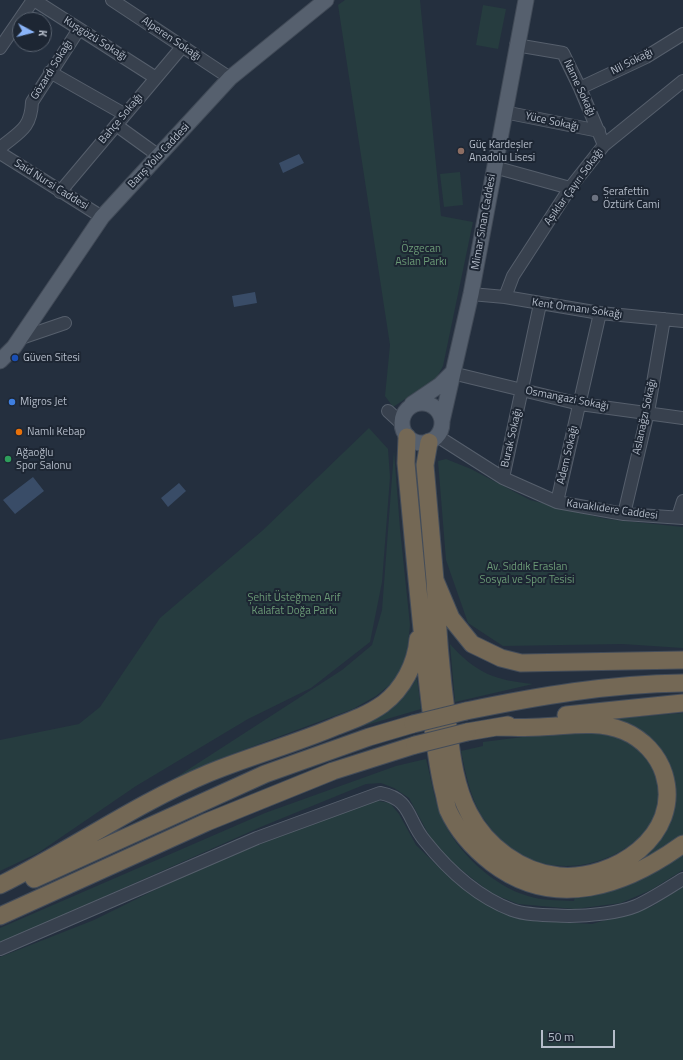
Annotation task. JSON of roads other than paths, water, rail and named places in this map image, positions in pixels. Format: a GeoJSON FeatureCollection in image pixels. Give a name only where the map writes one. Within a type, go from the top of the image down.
{"type":"FeatureCollection","features":[{"type":"Feature","properties":{"kind":"highway"},"geometry":{"type":"LineString","coordinates":[[404,430],[427,679],[438,767],[448,810],[462,833],[476,851],[511,876],[540,887],[574,891],[598,886],[627,876],[683,844]]}},
{"type":"Feature","properties":{"kind":"highway"},"geometry":{"type":"LineString","coordinates":[[433,439],[425,465],[435,580],[437,636],[452,756],[459,787],[468,812],[479,830],[497,850],[538,871],[558,876],[579,876],[606,870],[631,857],[654,836],[662,821],[667,805],[666,779],[654,754],[642,740],[612,727],[578,724],[540,727],[497,727]]}},
{"type":"Feature","properties":{"kind":"highway"},"geometry":{"type":"LineString","coordinates":[[0,885],[37,866],[127,812],[208,773],[315,735],[367,714],[382,705],[396,694],[407,675],[417,652],[419,621],[416,561]]}},
{"type":"Feature","properties":{"kind":"highway"},"geometry":{"type":"LineString","coordinates":[[435,580],[451,618],[472,644],[501,658],[521,663],[683,660]]}},
{"type":"Feature","properties":{"kind":"highway"},"geometry":{"type":"LineString","coordinates":[[0,892],[55,870],[161,820],[265,774],[340,747],[413,724],[466,711],[552,694],[648,683],[683,683]]}},
{"type":"Feature","properties":{"kind":"highway"},"geometry":{"type":"LineString","coordinates":[[0,916],[207,822],[333,771],[415,745],[467,732],[553,717],[683,703]]}},
{"type":"Feature","properties":{"kind":"main road","name":"Barış Yolu Caddesi"},"geometry":{"type":"LineString","coordinates":[[0,361],[21,338],[102,217],[230,78],[326,0]]}},
{"type":"Feature","properties":{"kind":"main road","name":"Mimar Sinan Caddesi"},"geometry":{"type":"LineString","coordinates":[[442,422],[471,294],[516,45],[526,0]]}},
{"type":"Feature","properties":{"kind":"main road"},"geometry":{"type":"LineString","coordinates":[[411,406],[422,403],[433,406],[440,416],[442,422],[433,439],[418,443],[404,430],[406,410],[411,406],[440,385],[452,373]]}},
{"type":"Feature","properties":{"kind":"street","name":"Kuşgözü Sokağı"},"geometry":{"type":"LineString","coordinates":[[34,0],[156,78]]}},
{"type":"Feature","properties":{"kind":"street"},"geometry":{"type":"LineString","coordinates":[[0,48],[34,0]]}},
{"type":"Feature","properties":{"kind":"street","name":"Alperen Sokağı"},"geometry":{"type":"LineString","coordinates":[[112,0],[230,78]]}},
{"type":"Feature","properties":{"kind":"street","name":"Gözardı Sokağı"},"geometry":{"type":"LineString","coordinates":[[0,148],[28,125],[32,102],[79,29]]}},
{"type":"Feature","properties":{"kind":"street","name":"Nil Sokağı"},"geometry":{"type":"LineString","coordinates":[[580,88],[646,57],[683,34]]}},
{"type":"Feature","properties":{"kind":"street","name":"Name Sokağı"},"geometry":{"type":"LineString","coordinates":[[516,45],[563,53],[580,88],[604,145]]}},
{"type":"Feature","properties":{"kind":"street","name":"Bahçe Sokağı"},"geometry":{"type":"LineString","coordinates":[[60,192],[116,126],[124,114],[182,47]]}},
{"type":"Feature","properties":{"kind":"street"},"geometry":{"type":"LineString","coordinates":[[50,72],[124,114]]}},
{"type":"Feature","properties":{"kind":"street","name":"Aşıklar Çayırı Sokağı"},"geometry":{"type":"LineString","coordinates":[[505,297],[513,276],[570,188],[604,145],[683,81]]}},
{"type":"Feature","properties":{"kind":"street","name":"Yüce Sokağı"},"geometry":{"type":"LineString","coordinates":[[504,112],[599,132]]}},
{"type":"Feature","properties":{"kind":"street"},"geometry":{"type":"LineString","coordinates":[[116,126],[159,156]]}},
{"type":"Feature","properties":{"kind":"street","name":"Said Nursi Caddesi"},"geometry":{"type":"LineString","coordinates":[[0,153],[102,217]]}},
{"type":"Feature","properties":{"kind":"street"},"geometry":{"type":"LineString","coordinates":[[494,166],[570,188]]}},
{"type":"Feature","properties":{"kind":"street","name":"Kent Ormanı Sokağı"},"geometry":{"type":"LineString","coordinates":[[471,294],[505,297],[600,313],[683,321]]}},
{"type":"Feature","properties":{"kind":"street","name":"Burak Sokağı"},"geometry":{"type":"LineString","coordinates":[[503,478],[523,391],[540,304]]}},
{"type":"Feature","properties":{"kind":"street","name":"Adem Sokağı"},"geometry":{"type":"LineString","coordinates":[[557,502],[600,313]]}},
{"type":"Feature","properties":{"kind":"street","name":"Aslanağzı Sokağı"},"geometry":{"type":"LineString","coordinates":[[624,514],[648,412],[664,319]]}},
{"type":"Feature","properties":{"kind":"street"},"geometry":{"type":"LineString","coordinates":[[21,338],[65,323]]}},
{"type":"Feature","properties":{"kind":"street","name":"Osmangazi Sokağı"},"geometry":{"type":"LineString","coordinates":[[452,373],[580,404],[648,412],[683,418]]}},
{"type":"Feature","properties":{"kind":"street"},"geometry":{"type":"LineString","coordinates":[[388,411],[404,430]]}},
{"type":"Feature","properties":{"kind":"street","name":"Kavaklıdere Caddesi"},"geometry":{"type":"LineString","coordinates":[[433,439],[503,478],[557,502],[624,514],[680,518]]}},
{"type":"Feature","properties":{"kind":"street"},"geometry":{"type":"LineString","coordinates":[[680,518],[683,500]]}},
{"type":"Feature","properties":{"kind":"street"},"geometry":{"type":"LineString","coordinates":[[0,949],[257,838],[380,793],[398,799],[405,807],[420,836],[437,857],[462,879],[482,895],[513,910],[548,915],[587,916],[635,906],[683,879]]}},
{"type":"Feature","properties":{"kind":"water"},"geometry":{"type":"Polygon","coordinates":[[[299,154],[304,163],[283,173],[279,163],[299,154]]]}},
{"type":"Feature","properties":{"kind":"water"},"geometry":{"type":"Polygon","coordinates":[[[255,292],[257,303],[234,307],[232,296],[255,292]]]}},
{"type":"Feature","properties":{"kind":"water"},"geometry":{"type":"Polygon","coordinates":[[[33,477],[44,491],[15,514],[3,500],[33,477]]]}},
{"type":"Feature","properties":{"kind":"water"},"geometry":{"type":"Polygon","coordinates":[[[179,483],[186,491],[168,507],[161,498],[179,483]]]}},
{"type":"Feature","properties":{"kind":"place","name":"Güç Kardeşler Anadolu Lisesi"},"geometry":{"type":"Point","coordinates":[461,151]}},
{"type":"Feature","properties":{"kind":"place","name":"Şerafettin Öztürk Cami"},"geometry":{"type":"Point","coordinates":[595,198]}},
{"type":"Feature","properties":{"kind":"place","name":"Güven Sitesi"},"geometry":{"type":"Point","coordinates":[15,358]}},
{"type":"Feature","properties":{"kind":"place","name":"Migros Jet"},"geometry":{"type":"Point","coordinates":[12,402]}},
{"type":"Feature","properties":{"kind":"place","name":"Namlı Kebap"},"geometry":{"type":"Point","coordinates":[19,432]}},
{"type":"Feature","properties":{"kind":"place","name":"Ağaoğlu Spor Salonu"},"geometry":{"type":"Point","coordinates":[8,459]}},
{"type":"Feature","properties":{"kind":"park label","name":"Özgecan Aslan Parkı"},"geometry":{"type":"Point","coordinates":[421,255]}},
{"type":"Feature","properties":{"kind":"park label","name":"Av. Sıddık Eraslan Sosyal ve Spor Tesisi"},"geometry":{"type":"Point","coordinates":[527,573]}},
{"type":"Feature","properties":{"kind":"park label","name":"Şehit Üsteğmen Arif Kalafat Doğa Parkı"},"geometry":{"type":"Point","coordinates":[294,604]}}]}
